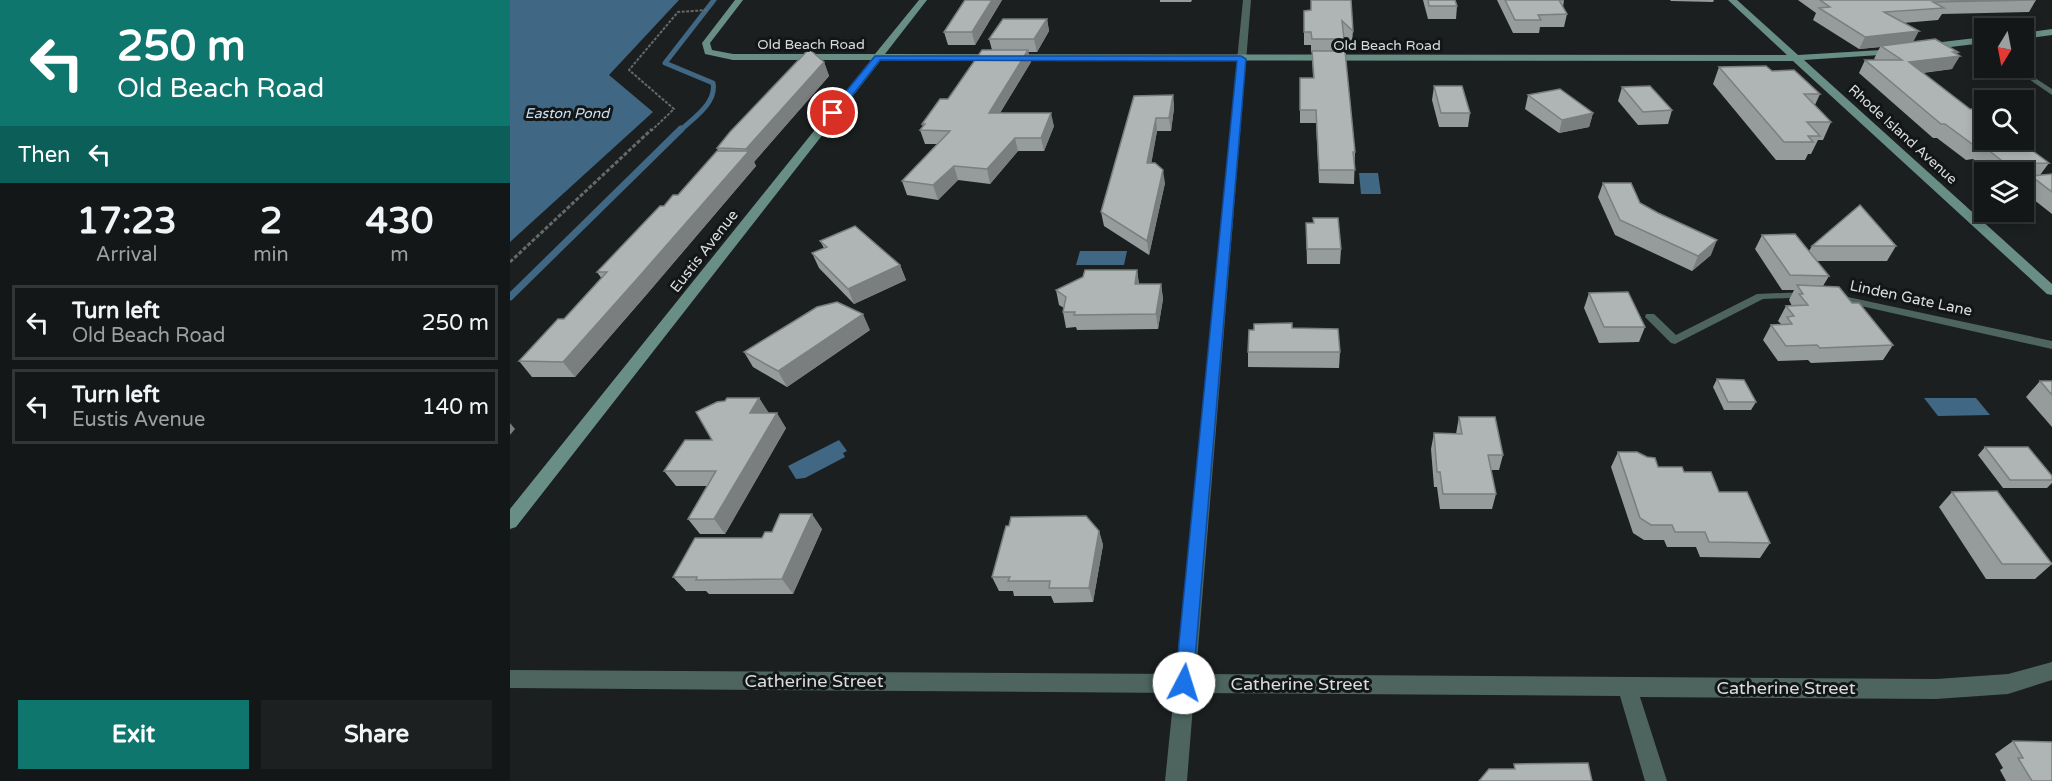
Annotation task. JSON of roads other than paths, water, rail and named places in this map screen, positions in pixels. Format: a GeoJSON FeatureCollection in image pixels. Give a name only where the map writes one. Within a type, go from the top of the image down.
{"type":"FeatureCollection","features":[{"type":"Feature","properties":{"kind":"street","name":"Old Beach Road"},"geometry":{"type":"LineString","coordinates":[[739,0],[706,42],[708,52],[733,57],[1241,59],[1797,58],[1905,50]]}},
{"type":"Feature","properties":{"kind":"street","name":"Eustis Avenue"},"geometry":{"type":"LineString","coordinates":[[510,522],[923,0]]}},
{"type":"Feature","properties":{"kind":"street"},"geometry":{"type":"LineString","coordinates":[[1176,781],[1247,0]]}},
{"type":"Feature","properties":{"kind":"street","name":"Rhode Island Avenue"},"geometry":{"type":"LineString","coordinates":[[1732,0],[2052,291]]}},
{"type":"Feature","properties":{"kind":"street"},"geometry":{"type":"LineString","coordinates":[[2034,35],[2052,32]]}},
{"type":"Feature","properties":{"kind":"street"},"geometry":{"type":"LineString","coordinates":[[1916,48],[1974,42]]}},
{"type":"Feature","properties":{"kind":"street","name":"Catherine Street"},"geometry":{"type":"LineString","coordinates":[[510,679],[1936,689],[2008,684],[2052,671]]}},
{"type":"Feature","properties":{"kind":"street"},"geometry":{"type":"LineString","coordinates":[[1628,687],[1656,781]]}},
{"type":"Feature","properties":{"kind":"lane"},"geometry":{"type":"LineString","coordinates":[[2030,78],[2052,93]]}},
{"type":"Feature","properties":{"kind":"lane","name":"Linden Gate Lane"},"geometry":{"type":"LineString","coordinates":[[1650,318],[1675,340],[1761,296],[1819,296],[2052,345]]}},
{"type":"Feature","properties":{"kind":"water","name":"Easton Pond"},"geometry":{"type":"Polygon","coordinates":[[[510,0],[679,0],[609,75],[653,112],[510,242],[510,0]]]}},
{"type":"Feature","properties":{"kind":"water"},"geometry":{"type":"Polygon","coordinates":[[[1359,173],[1378,173],[1381,194],[1361,194],[1359,173]]]}},
{"type":"Feature","properties":{"kind":"water"},"geometry":{"type":"Polygon","coordinates":[[[1080,251],[1127,251],[1124,265],[1076,265],[1080,251]]]}},
{"type":"Feature","properties":{"kind":"water"},"geometry":{"type":"Polygon","coordinates":[[[1924,398],[1976,398],[1990,415],[1938,416],[1924,398]]]}},
{"type":"Feature","properties":{"kind":"water"},"geometry":{"type":"Polygon","coordinates":[[[839,440],[847,451],[843,453],[845,457],[805,478],[796,479],[788,466],[839,440]]]}},
{"type":"Feature","properties":{"kind":"waterway"},"geometry":{"type":"LineString","coordinates":[[680,131],[708,104],[713,83],[665,63],[714,0]]}},
{"type":"Feature","properties":{"kind":"waterway"},"geometry":{"type":"LineString","coordinates":[[510,297],[681,129]]}}]}
